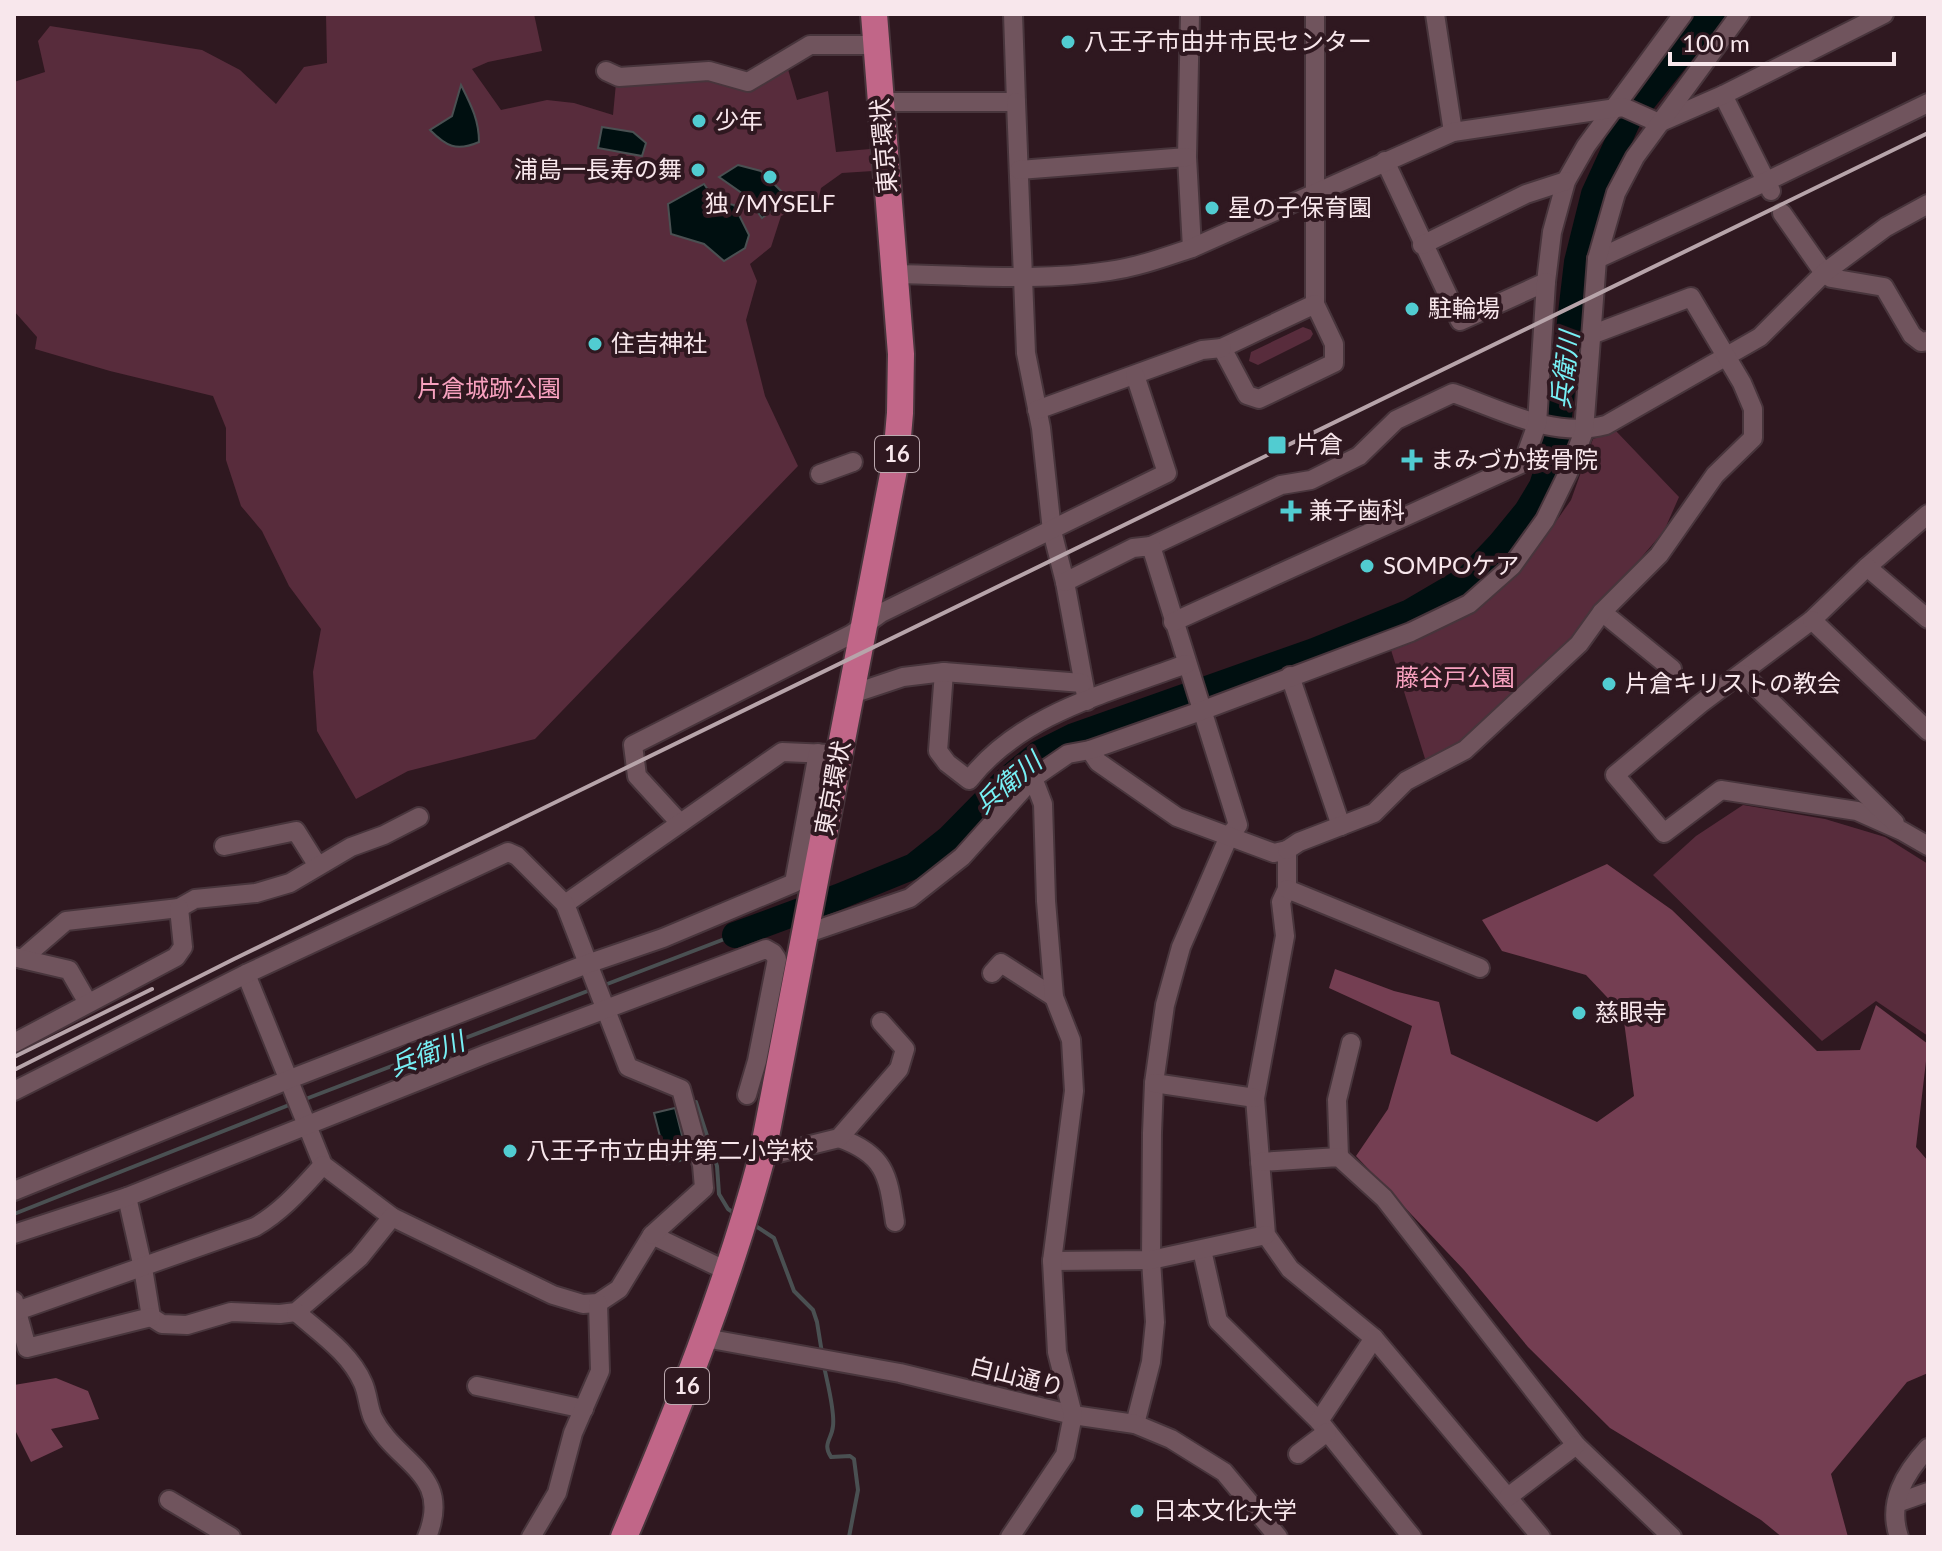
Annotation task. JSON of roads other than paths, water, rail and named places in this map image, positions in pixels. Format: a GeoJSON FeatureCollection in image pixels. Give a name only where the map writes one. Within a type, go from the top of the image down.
{"type":"FeatureCollection","features":[{"type":"Feature","properties":{"kind":"highway","name":"東京環状"},"geometry":{"type":"LineString","coordinates":[[624,1537],[729,1272],[762,1157],[814,887],[829,754],[852,694],[896,459],[901,354],[874,14]]}},
{"type":"Feature","properties":{"kind":"street"},"geometry":{"type":"LineString","coordinates":[[1013,14],[1026,353],[1037,410],[1052,531],[1065,582],[1087,701]]}},
{"type":"Feature","properties":{"kind":"street"},"geometry":{"type":"LineString","coordinates":[[1190,14],[1187,157],[1192,248]]}},
{"type":"Feature","properties":{"kind":"street"},"geometry":{"type":"LineString","coordinates":[[1222,348],[1247,395],[1259,399],[1334,363],[1334,344],[1315,304],[1315,14]]}},
{"type":"Feature","properties":{"kind":"street"},"geometry":{"type":"LineString","coordinates":[[1435,14],[1453,132]]}},
{"type":"Feature","properties":{"kind":"street"},"geometry":{"type":"LineString","coordinates":[[1173,622],[1523,463],[1537,424],[1546,282],[1552,232],[1566,181],[1586,146],[1618,108],[1683,14]]}},
{"type":"Feature","properties":{"kind":"street"},"geometry":{"type":"LineString","coordinates":[[806,928],[910,898],[962,857],[1033,778],[1068,754],[1090,750],[1199,706],[1411,632],[1469,604],[1512,566],[1545,520],[1584,431],[1597,259],[1616,193],[1654,120],[1740,14]]}},
{"type":"Feature","properties":{"kind":"street"},"geometry":{"type":"LineString","coordinates":[[895,274],[1024,277],[1108,271],[1149,263],[1192,248],[1453,132],[1618,108],[1654,120],[1723,95],[1884,14]]}},
{"type":"Feature","properties":{"kind":"street"},"geometry":{"type":"LineString","coordinates":[[606,71],[619,77],[709,71],[748,82],[810,45],[876,45]]}},
{"type":"Feature","properties":{"kind":"street"},"geometry":{"type":"LineString","coordinates":[[1723,95],[1769,186]]}},
{"type":"Feature","properties":{"kind":"street"},"geometry":{"type":"LineString","coordinates":[[881,102],[1016,102]]}},
{"type":"Feature","properties":{"kind":"street"},"geometry":{"type":"LineString","coordinates":[[1597,259],[1769,186],[1928,103]]}},
{"type":"Feature","properties":{"kind":"street"},"geometry":{"type":"LineString","coordinates":[[1019,170],[1187,157]]}},
{"type":"Feature","properties":{"kind":"street"},"geometry":{"type":"LineString","coordinates":[[1385,161],[1460,321],[1546,282]]}},
{"type":"Feature","properties":{"kind":"street"},"geometry":{"type":"LineString","coordinates":[[1422,245],[1526,194],[1566,181]]}},
{"type":"Feature","properties":{"kind":"street"},"geometry":{"type":"LineString","coordinates":[[1065,582],[1133,548],[1151,546],[1281,485],[1311,480],[1359,456],[1396,420],[1453,393],[1537,424],[1584,431],[1606,425],[1760,337],[1824,273],[1886,227],[1928,204]]}},
{"type":"Feature","properties":{"kind":"street"},"geometry":{"type":"LineString","coordinates":[[1782,213],[1824,273],[1831,278],[1884,287],[1912,335],[1921,342],[1928,341]]}},
{"type":"Feature","properties":{"kind":"street"},"geometry":{"type":"LineString","coordinates":[[1090,750],[1098,762],[1162,809],[1274,853],[1374,813],[1406,781],[1465,750],[1579,644],[1602,612],[1659,555],[1715,475],[1753,438],[1753,409],[1742,383],[1691,297],[1591,335]]}},
{"type":"Feature","properties":{"kind":"street"},"geometry":{"type":"LineString","coordinates":[[1037,410],[1202,350],[1222,348],[1315,304]]}},
{"type":"Feature","properties":{"kind":"street"},"geometry":{"type":"LineString","coordinates":[[680,823],[637,776],[633,745],[866,625],[881,613],[1167,473],[1135,375]]}},
{"type":"Feature","properties":{"kind":"street"},"geometry":{"type":"LineString","coordinates":[[820,474],[853,462]]}},
{"type":"Feature","properties":{"kind":"street"},"geometry":{"type":"LineString","coordinates":[[1928,514],[1812,620],[1700,704],[1615,775],[1664,833],[1721,790],[1857,811],[1928,846]]}},
{"type":"Feature","properties":{"kind":"street"},"geometry":{"type":"LineString","coordinates":[[1135,1424],[1151,1362],[1155,1322],[1151,1260],[1154,1083],[1165,1005],[1181,947],[1229,836],[1238,825],[1151,546]]}},
{"type":"Feature","properties":{"kind":"street"},"geometry":{"type":"LineString","coordinates":[[1867,567],[1928,619]]}},
{"type":"Feature","properties":{"kind":"street"},"geometry":{"type":"LineString","coordinates":[[1602,612],[1672,669]]}},
{"type":"Feature","properties":{"kind":"street"},"geometry":{"type":"LineString","coordinates":[[1812,620],[1928,731]]}},
{"type":"Feature","properties":{"kind":"street"},"geometry":{"type":"LineString","coordinates":[[944,672],[938,751],[947,763],[969,780],[984,760],[1038,721],[1087,701],[1187,668]]}},
{"type":"Feature","properties":{"kind":"street"},"geometry":{"type":"LineString","coordinates":[[852,694],[903,677],[944,672],[1082,683]]}},
{"type":"Feature","properties":{"kind":"street"},"geometry":{"type":"LineString","coordinates":[[1743,674],[1902,831]]}},
{"type":"Feature","properties":{"kind":"street"},"geometry":{"type":"LineString","coordinates":[[1290,676],[1341,826]]}},
{"type":"Feature","properties":{"kind":"street"},"geometry":{"type":"LineString","coordinates":[[14,1191],[290,1079],[590,971],[794,883],[829,754],[782,752],[565,904]]}},
{"type":"Feature","properties":{"kind":"street"},"geometry":{"type":"LineString","coordinates":[[1010,1537],[1065,1455],[1073,1415],[1057,1352],[1052,1261],[1074,1091],[1071,1040],[1054,997],[1046,901],[1046,828],[1043,804],[1033,778]]}},
{"type":"Feature","properties":{"kind":"street"},"geometry":{"type":"LineString","coordinates":[[18,958],[66,921],[179,908],[195,899],[267,890],[290,883],[351,847],[419,817]]}},
{"type":"Feature","properties":{"kind":"street"},"geometry":{"type":"LineString","coordinates":[[224,846],[296,831],[318,866]]}},
{"type":"Feature","properties":{"kind":"street"},"geometry":{"type":"LineString","coordinates":[[1287,850],[1287,889],[1281,902],[1285,936],[1255,1098],[1266,1235],[1290,1269],[1374,1338],[1541,1537]]}},
{"type":"Feature","properties":{"kind":"street"},"geometry":{"type":"LineString","coordinates":[[14,1091],[246,974],[508,852],[517,856],[565,904],[628,1067],[681,1089],[702,1165],[704,1188],[652,1235],[619,1289],[598,1303],[583,1304],[553,1295],[392,1217],[323,1165],[246,974]]}},
{"type":"Feature","properties":{"kind":"street"},"geometry":{"type":"LineString","coordinates":[[1287,889],[1480,968]]}},
{"type":"Feature","properties":{"kind":"street"},"geometry":{"type":"LineString","coordinates":[[14,1043],[176,957],[183,947],[179,908]]}},
{"type":"Feature","properties":{"kind":"street"},"geometry":{"type":"LineString","coordinates":[[14,1234],[127,1197],[602,1003],[766,949],[777,959],[757,1061],[747,1095]]}},
{"type":"Feature","properties":{"kind":"street"},"geometry":{"type":"LineString","coordinates":[[18,958],[69,970],[88,1003]]}},
{"type":"Feature","properties":{"kind":"street"},"geometry":{"type":"LineString","coordinates":[[992,973],[1001,963],[1054,997]]}},
{"type":"Feature","properties":{"kind":"street"},"geometry":{"type":"LineString","coordinates":[[839,1138],[899,1069],[905,1049],[881,1022]]}},
{"type":"Feature","properties":{"kind":"street"},"geometry":{"type":"LineString","coordinates":[[1351,1043],[1337,1100],[1339,1157],[1384,1198],[1576,1445],[1672,1537]]}},
{"type":"Feature","properties":{"kind":"street"},"geometry":{"type":"LineString","coordinates":[[1154,1083],[1255,1098]]}},
{"type":"Feature","properties":{"kind":"street"},"geometry":{"type":"LineString","coordinates":[[762,1157],[839,1138],[861,1146],[887,1174],[895,1222]]}},
{"type":"Feature","properties":{"kind":"street"},"geometry":{"type":"LineString","coordinates":[[1260,1162],[1339,1157]]}},
{"type":"Feature","properties":{"kind":"street"},"geometry":{"type":"LineString","coordinates":[[323,1165],[274,1216],[255,1227],[143,1268],[15,1307],[27,1348],[151,1317],[162,1324],[187,1325],[231,1312],[296,1312],[359,1258],[392,1217]]}},
{"type":"Feature","properties":{"kind":"street"},"geometry":{"type":"LineString","coordinates":[[127,1197],[151,1317]]}},
{"type":"Feature","properties":{"kind":"street"},"geometry":{"type":"LineString","coordinates":[[652,1235],[729,1272]]}},
{"type":"Feature","properties":{"kind":"street"},"geometry":{"type":"LineString","coordinates":[[1052,1261],[1151,1260],[1266,1235]]}},
{"type":"Feature","properties":{"kind":"street"},"geometry":{"type":"LineString","coordinates":[[1202,1250],[1218,1321],[1323,1427],[1412,1537]]}},
{"type":"Feature","properties":{"kind":"street"},"geometry":{"type":"LineString","coordinates":[[531,1537],[557,1493],[573,1433],[600,1371],[598,1303]]}},
{"type":"Feature","properties":{"kind":"street"},"geometry":{"type":"LineString","coordinates":[[296,1312],[349,1359],[363,1382],[373,1418],[423,1474],[434,1501],[434,1520],[427,1537]]}},
{"type":"Feature","properties":{"kind":"street","name":"白山通り"},"geometry":{"type":"LineString","coordinates":[[705,1338],[900,1373],[1073,1415],[1135,1424],[1171,1439],[1224,1472],[1278,1537]]}},
{"type":"Feature","properties":{"kind":"street"},"geometry":{"type":"LineString","coordinates":[[1298,1454],[1323,1427],[1374,1338]]}},
{"type":"Feature","properties":{"kind":"street"},"geometry":{"type":"LineString","coordinates":[[477,1386],[584,1409]]}},
{"type":"Feature","properties":{"kind":"street"},"geometry":{"type":"LineString","coordinates":[[1508,1497],[1576,1445]]}},
{"type":"Feature","properties":{"kind":"street"},"geometry":{"type":"LineString","coordinates":[[1899,1537],[1895,1525],[1897,1503],[1909,1468],[1928,1448]]}},
{"type":"Feature","properties":{"kind":"street"},"geometry":{"type":"LineString","coordinates":[[1897,1503],[1928,1492]]}},
{"type":"Feature","properties":{"kind":"street"},"geometry":{"type":"LineString","coordinates":[[169,1500],[231,1537]]}},
{"type":"Feature","properties":{"kind":"waterway","name":"兵衛川"},"geometry":{"type":"LineString","coordinates":[[735,935],[914,866],[948,839],[1005,781],[1038,754],[1074,736],[1314,651],[1410,612],[1468,578],[1527,511],[1542,486],[1556,442],[1577,262],[1594,194],[1628,120],[1712,14]]}},
{"type":"Feature","properties":{"kind":"waterway","name":"兵衛川"},"geometry":{"type":"LineString","coordinates":[[602,986],[735,935]]}},
{"type":"Feature","properties":{"kind":"waterway","name":"兵衛川"},"geometry":{"type":"LineString","coordinates":[[303,1100],[593,989]]}},
{"type":"Feature","properties":{"kind":"waterway"},"geometry":{"type":"LineString","coordinates":[[696,1102],[717,1166],[719,1194],[728,1209],[737,1215]]}},
{"type":"Feature","properties":{"kind":"waterway","name":"兵衛川"},"geometry":{"type":"LineString","coordinates":[[14,1214],[294,1103]]}},
{"type":"Feature","properties":{"kind":"waterway"},"geometry":{"type":"LineString","coordinates":[[751,1223],[774,1238],[794,1291],[813,1310],[822,1353]]}},
{"type":"Feature","properties":{"kind":"waterway"},"geometry":{"type":"LineString","coordinates":[[824,1366],[833,1419],[828,1452],[831,1457],[850,1456],[854,1459],[858,1490],[849,1537]]}},
{"type":"Feature","properties":{"kind":"railway"},"geometry":{"type":"LineString","coordinates":[[14,1070],[234,959],[1928,133]]}},
{"type":"Feature","properties":{"kind":"railway"},"geometry":{"type":"LineString","coordinates":[[14,1057],[152,989]]}},
{"type":"Feature","properties":{"kind":"place","name":"八王子市由井市民センター"},"geometry":{"type":"Point","coordinates":[1068,42]}},
{"type":"Feature","properties":{"kind":"place","name":"少年"},"geometry":{"type":"Point","coordinates":[699,121]}},
{"type":"Feature","properties":{"kind":"place","name":"浦島一長寿の舞"},"geometry":{"type":"Point","coordinates":[698,170]}},
{"type":"Feature","properties":{"kind":"place","name":"独 /MYSELF"},"geometry":{"type":"Point","coordinates":[770,177]}},
{"type":"Feature","properties":{"kind":"place","name":"星の子保育園"},"geometry":{"type":"Point","coordinates":[1212,208]}},
{"type":"Feature","properties":{"kind":"place","name":"駐輪場"},"geometry":{"type":"Point","coordinates":[1412,309]}},
{"type":"Feature","properties":{"kind":"place","name":"住吉神社"},"geometry":{"type":"Point","coordinates":[595,344]}},
{"type":"Feature","properties":{"kind":"place","name":"片倉"},"geometry":{"type":"Point","coordinates":[1277,445]}},
{"type":"Feature","properties":{"kind":"place","name":"まみづか接骨院"},"geometry":{"type":"Point","coordinates":[1412,460]}},
{"type":"Feature","properties":{"kind":"place","name":"兼子歯科"},"geometry":{"type":"Point","coordinates":[1291,511]}},
{"type":"Feature","properties":{"kind":"place","name":"SOMPOケア"},"geometry":{"type":"Point","coordinates":[1367,566]}},
{"type":"Feature","properties":{"kind":"place","name":"片倉キリストの教会"},"geometry":{"type":"Point","coordinates":[1609,684]}},
{"type":"Feature","properties":{"kind":"place","name":"慈眼寺"},"geometry":{"type":"Point","coordinates":[1579,1013]}},
{"type":"Feature","properties":{"kind":"place","name":"八王子市立由井第二小学校"},"geometry":{"type":"Point","coordinates":[510,1151]}},
{"type":"Feature","properties":{"kind":"place","name":"日本文化大学"},"geometry":{"type":"Point","coordinates":[1137,1511]}},
{"type":"Feature","properties":{"kind":"park label","name":"片倉城跡公園"},"geometry":{"type":"Point","coordinates":[489,389]}},
{"type":"Feature","properties":{"kind":"park label","name":"藤谷戸公園"},"geometry":{"type":"Point","coordinates":[1455,678]}}]}
